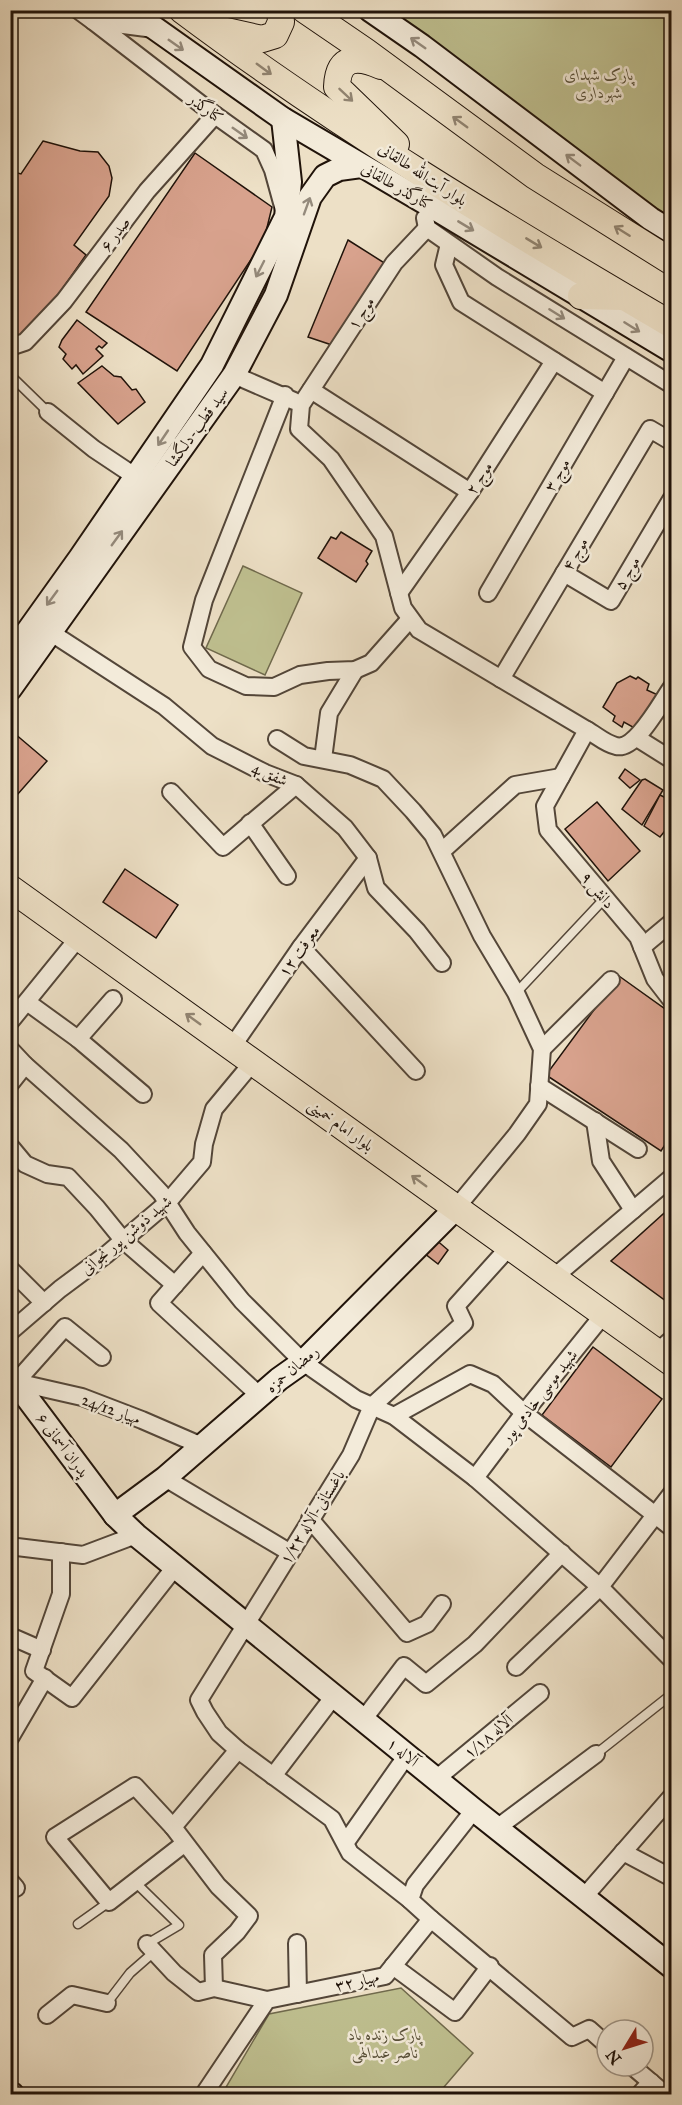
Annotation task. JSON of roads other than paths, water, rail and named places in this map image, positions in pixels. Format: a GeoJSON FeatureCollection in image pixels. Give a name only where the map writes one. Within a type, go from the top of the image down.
{"type":"FeatureCollection","features":[{"type":"Feature","properties":{"kind":"main road"},"geometry":{"type":"LineString","coordinates":[[192,18],[262,39],[275,35],[281,22],[279,10]]}},
{"type":"Feature","properties":{"kind":"main road"},"geometry":{"type":"LineString","coordinates":[[305,10],[535,176],[672,262]]}},
{"type":"Feature","properties":{"kind":"main road","name":"بلوار آیت‌الله طالقانی"},"geometry":{"type":"LineString","coordinates":[[192,18],[291,88],[424,189],[672,325]]}},
{"type":"Feature","properties":{"kind":"main road"},"geometry":{"type":"LineString","coordinates":[[384,67],[357,58],[347,62],[340,70],[337,87],[380,127],[424,189]]}},
{"type":"Feature","properties":{"kind":"main road"},"geometry":{"type":"LineString","coordinates":[[581,296],[624,297]]}},
{"type":"Feature","properties":{"kind":"main road","name":"بلوار امام خمینی"},"geometry":{"type":"LineString","coordinates":[[13,894],[79,937],[604,1314],[667,1351]]}},
{"type":"Feature","properties":{"kind":"street","name":"کنارگذر"},"geometry":{"type":"LineString","coordinates":[[78,10],[214,115],[264,150],[273,170],[286,217]]}},
{"type":"Feature","properties":{"kind":"street","name":"کنارگذر طالقانی"},"geometry":{"type":"LineString","coordinates":[[129,10],[154,30],[283,119],[361,166],[424,189],[581,296],[672,351]]}},
{"type":"Feature","properties":{"kind":"street"},"geometry":{"type":"LineString","coordinates":[[370,10],[422,46],[651,219],[672,232]]}},
{"type":"Feature","properties":{"kind":"street","name":"کنارگذر"},"geometry":{"type":"LineString","coordinates":[[93,21],[154,30]]}},
{"type":"Feature","properties":{"kind":"street","name":"صدر ۶"},"geometry":{"type":"LineString","coordinates":[[10,347],[25,342],[64,301],[147,191],[214,115]]}},
{"type":"Feature","properties":{"kind":"street","name":"سید قطب-دلگشا"},"geometry":{"type":"LineString","coordinates":[[10,689],[50,632],[136,477],[208,373],[286,217],[290,182],[283,119]]}},
{"type":"Feature","properties":{"kind":"street","name":"سید قطب-دلگشا"},"geometry":{"type":"LineString","coordinates":[[10,656],[87,564],[234,375],[276,295],[310,197],[325,176],[339,169],[361,166]]}},
{"type":"Feature","properties":{"kind":"street"},"geometry":{"type":"LineString","coordinates":[[424,189],[427,228],[497,277],[672,385]]}},
{"type":"Feature","properties":{"kind":"street","name":"موج ۱"},"geometry":{"type":"LineString","coordinates":[[301,405],[394,263],[427,228]]}},
{"type":"Feature","properties":{"kind":"street"},"geometry":{"type":"LineString","coordinates":[[448,244],[444,265],[461,303],[605,393]]}},
{"type":"Feature","properties":{"kind":"street","name":"موج ۳"},"geometry":{"type":"LineString","coordinates":[[488,593],[626,357]]}},
{"type":"Feature","properties":{"kind":"street","name":"موج ۲"},"geometry":{"type":"LineString","coordinates":[[399,593],[470,492],[554,361]]}},
{"type":"Feature","properties":{"kind":"street"},"geometry":{"type":"LineString","coordinates":[[234,375],[285,395],[301,405],[299,429],[332,459],[384,536],[403,608],[419,630],[618,747],[628,745],[637,738],[672,687]]}},
{"type":"Feature","properties":{"kind":"street"},"geometry":{"type":"LineString","coordinates":[[311,390],[470,492]]}},
{"type":"Feature","properties":{"kind":"street"},"geometry":{"type":"LineString","coordinates":[[285,395],[204,600],[192,647],[209,669],[246,686],[273,687],[300,675],[355,670],[371,663],[410,618]]}},
{"type":"Feature","properties":{"kind":"street"},"geometry":{"type":"LineString","coordinates":[[48,412],[136,477]]}},
{"type":"Feature","properties":{"kind":"street","name":"موج ۴"},"geometry":{"type":"LineString","coordinates":[[501,680],[650,429],[672,442]]}},
{"type":"Feature","properties":{"kind":"street","name":"موج ۵"},"geometry":{"type":"LineString","coordinates":[[564,573],[611,601],[672,498]]}},
{"type":"Feature","properties":{"kind":"street","name":"شفق 4"},"geometry":{"type":"LineString","coordinates":[[50,632],[164,706],[212,746],[265,773],[296,785],[345,828],[369,858],[376,888],[417,931],[442,963]]}},
{"type":"Feature","properties":{"kind":"street"},"geometry":{"type":"LineString","coordinates":[[323,759],[330,713],[355,670]]}},
{"type":"Feature","properties":{"kind":"street","name":"دانش ۹"},"geometry":{"type":"LineString","coordinates":[[587,730],[545,806],[548,830],[638,937],[655,979],[672,1001]]}},
{"type":"Feature","properties":{"kind":"street"},"geometry":{"type":"LineString","coordinates":[[637,738],[672,760]]}},
{"type":"Feature","properties":{"kind":"street"},"geometry":{"type":"LineString","coordinates":[[277,739],[304,756],[350,765],[383,779],[433,834],[482,936],[516,993],[542,1049],[538,1104],[517,1134],[456,1208]]}},
{"type":"Feature","properties":{"kind":"street"},"geometry":{"type":"LineString","coordinates":[[442,851],[515,785],[561,777]]}},
{"type":"Feature","properties":{"kind":"street"},"geometry":{"type":"LineString","coordinates":[[171,792],[223,847],[296,785]]}},
{"type":"Feature","properties":{"kind":"street"},"geometry":{"type":"LineString","coordinates":[[250,824],[287,876]]}},
{"type":"Feature","properties":{"kind":"street","name":"معرفت ۱۲"},"geometry":{"type":"LineString","coordinates":[[232,1047],[301,947],[369,858]]}},
{"type":"Feature","properties":{"kind":"street"},"geometry":{"type":"LineString","coordinates":[[642,947],[672,922]]}},
{"type":"Feature","properties":{"kind":"street"},"geometry":{"type":"LineString","coordinates":[[79,937],[17,1009],[78,1039],[143,1094]]}},
{"type":"Feature","properties":{"kind":"street"},"geometry":{"type":"LineString","coordinates":[[301,947],[416,1071]]}},
{"type":"Feature","properties":{"kind":"street"},"geometry":{"type":"LineString","coordinates":[[542,1049],[611,980]]}},
{"type":"Feature","properties":{"kind":"street"},"geometry":{"type":"LineString","coordinates":[[78,1039],[113,999]]}},
{"type":"Feature","properties":{"kind":"street"},"geometry":{"type":"LineString","coordinates":[[10,1049],[121,1150],[161,1193],[203,1253],[242,1301],[303,1362],[356,1399],[394,1416],[475,1478],[600,1587],[672,1660]]}},
{"type":"Feature","properties":{"kind":"street","name":"شهید ذوشن پور نجوانی"},"geometry":{"type":"LineString","coordinates":[[10,1332],[167,1203],[202,1162],[204,1144],[214,1109],[253,1062]]}},
{"type":"Feature","properties":{"kind":"street"},"geometry":{"type":"LineString","coordinates":[[10,1084],[25,1065]]}},
{"type":"Feature","properties":{"kind":"street"},"geometry":{"type":"LineString","coordinates":[[539,1086],[638,1149]]}},
{"type":"Feature","properties":{"kind":"street"},"geometry":{"type":"LineString","coordinates":[[595,1121],[600,1161],[633,1210]]}},
{"type":"Feature","properties":{"kind":"street"},"geometry":{"type":"LineString","coordinates":[[10,1146],[25,1164],[47,1174],[68,1177],[123,1240],[175,1285]]}},
{"type":"Feature","properties":{"kind":"street"},"geometry":{"type":"LineString","coordinates":[[553,1278],[671,1178]]}},
{"type":"Feature","properties":{"kind":"street","name":"رمضان حمزه"},"geometry":{"type":"LineString","coordinates":[[115,1515],[165,1478],[279,1379],[303,1362],[456,1208]]}},
{"type":"Feature","properties":{"kind":"street"},"geometry":{"type":"LineString","coordinates":[[372,1406],[464,1323],[456,1306],[510,1246]]}},
{"type":"Feature","properties":{"kind":"street"},"geometry":{"type":"LineString","coordinates":[[203,1253],[159,1303],[260,1396]]}},
{"type":"Feature","properties":{"kind":"street"},"geometry":{"type":"LineString","coordinates":[[10,1269],[44,1303]]}},
{"type":"Feature","properties":{"kind":"street","name":"شهید موسی خادمی پور"},"geometry":{"type":"LineString","coordinates":[[475,1478],[604,1314]]}},
{"type":"Feature","properties":{"kind":"street"},"geometry":{"type":"LineString","coordinates":[[13,1379],[65,1327],[102,1357]]}},
{"type":"Feature","properties":{"kind":"street"},"geometry":{"type":"LineString","coordinates":[[394,1416],[470,1374],[493,1384],[524,1413],[672,1528]]}},
{"type":"Feature","properties":{"kind":"street","name":"مهیار 24/12"},"geometry":{"type":"LineString","coordinates":[[13,1379],[82,1397],[202,1446]]}},
{"type":"Feature","properties":{"kind":"street","name":"پدران آسمانی ۶"},"geometry":{"type":"LineString","coordinates":[[13,1379],[115,1515],[136,1535]]}},
{"type":"Feature","properties":{"kind":"street","name":"باغستانی-آلاله ۱/۲۲"},"geometry":{"type":"LineString","coordinates":[[238,1750],[219,1733],[199,1700],[351,1455],[372,1406]]}},
{"type":"Feature","properties":{"kind":"street"},"geometry":{"type":"LineString","coordinates":[[165,1478],[290,1552]]}},
{"type":"Feature","properties":{"kind":"street"},"geometry":{"type":"LineString","coordinates":[[516,1667],[600,1587],[672,1493]]}},
{"type":"Feature","properties":{"kind":"street"},"geometry":{"type":"LineString","coordinates":[[310,1519],[407,1633],[428,1624],[442,1604]]}},
{"type":"Feature","properties":{"kind":"street"},"geometry":{"type":"LineString","coordinates":[[10,1549],[17,1547],[83,1555],[136,1535]]}},
{"type":"Feature","properties":{"kind":"street","name":"آلاله ۱"},"geometry":{"type":"LineString","coordinates":[[136,1535],[474,1810],[672,1967]]}},
{"type":"Feature","properties":{"kind":"street"},"geometry":{"type":"LineString","coordinates":[[61,1552],[61,1594],[34,1671],[72,1698],[175,1567]]}},
{"type":"Feature","properties":{"kind":"street"},"geometry":{"type":"LineString","coordinates":[[363,1720],[404,1666],[426,1684],[475,1644],[562,1553]]}},
{"type":"Feature","properties":{"kind":"street"},"geometry":{"type":"LineString","coordinates":[[10,1636],[42,1650]]}},
{"type":"Feature","properties":{"kind":"street"},"geometry":{"type":"LineString","coordinates":[[10,1738],[45,1678]]}},
{"type":"Feature","properties":{"kind":"street","name":"آلاله ۱/۱۸"},"geometry":{"type":"LineString","coordinates":[[436,1779],[540,1693]]}},
{"type":"Feature","properties":{"kind":"street"},"geometry":{"type":"LineString","coordinates":[[273,1776],[334,1696]]}},
{"type":"Feature","properties":{"kind":"street"},"geometry":{"type":"LineString","coordinates":[[173,1827],[238,1750],[332,1819],[351,1853],[490,1966],[572,2037],[589,2029],[595,2034]]}},
{"type":"Feature","properties":{"kind":"street"},"geometry":{"type":"LineString","coordinates":[[497,1828],[597,1754]]}},
{"type":"Feature","properties":{"kind":"street"},"geometry":{"type":"LineString","coordinates":[[346,1842],[407,1755]]}},
{"type":"Feature","properties":{"kind":"street"},"geometry":{"type":"LineString","coordinates":[[185,1843],[109,1902],[55,1837],[135,1786],[173,1827],[219,1887],[249,1916],[237,1932],[213,1954],[214,1989]]}},
{"type":"Feature","properties":{"kind":"street"},"geometry":{"type":"LineString","coordinates":[[584,1897],[672,1796]]}},
{"type":"Feature","properties":{"kind":"street"},"geometry":{"type":"LineString","coordinates":[[410,1900],[415,1885],[474,1810]]}},
{"type":"Feature","properties":{"kind":"street"},"geometry":{"type":"LineString","coordinates":[[623,1852],[672,1878]]}},
{"type":"Feature","properties":{"kind":"street","name":"مهیار ۳۲"},"geometry":{"type":"LineString","coordinates":[[267,2000],[385,1976],[431,1919]]}},
{"type":"Feature","properties":{"kind":"street"},"geometry":{"type":"LineString","coordinates":[[297,1943],[298,1994]]}},
{"type":"Feature","properties":{"kind":"street"},"geometry":{"type":"LineString","coordinates":[[151,1948],[174,1973],[198,1992],[214,1989],[267,2000],[204,2094]]}},
{"type":"Feature","properties":{"kind":"street"},"geometry":{"type":"LineString","coordinates":[[393,1966],[456,2012],[490,1966]]}},
{"type":"Feature","properties":{"kind":"street"},"geometry":{"type":"LineString","coordinates":[[47,2015],[72,1995],[108,2003]]}},
{"type":"Feature","properties":{"kind":"street"},"geometry":{"type":"LineString","coordinates":[[645,2088],[665,2094]]}},
{"type":"Feature","properties":{"kind":"lane"},"geometry":{"type":"LineString","coordinates":[[10,375],[48,412]]}},
{"type":"Feature","properties":{"kind":"lane"},"geometry":{"type":"LineString","coordinates":[[516,993],[605,898]]}},
{"type":"Feature","properties":{"kind":"lane"},"geometry":{"type":"LineString","coordinates":[[597,1754],[672,1694]]}},
{"type":"Feature","properties":{"kind":"lane"},"geometry":{"type":"LineString","coordinates":[[108,2003],[151,1948],[179,1925],[135,1882]]}},
{"type":"Feature","properties":{"kind":"lane"},"geometry":{"type":"LineString","coordinates":[[78,1924],[109,1902]]}},
{"type":"Feature","properties":{"kind":"park label","name":"پارک شهدای شهرداری"},"geometry":{"type":"Point","coordinates":[599,83]}},
{"type":"Feature","properties":{"kind":"park label","name":"پارک زنده یاد ناصر عبدالهی"},"geometry":{"type":"Point","coordinates":[385,2043]}}]}
